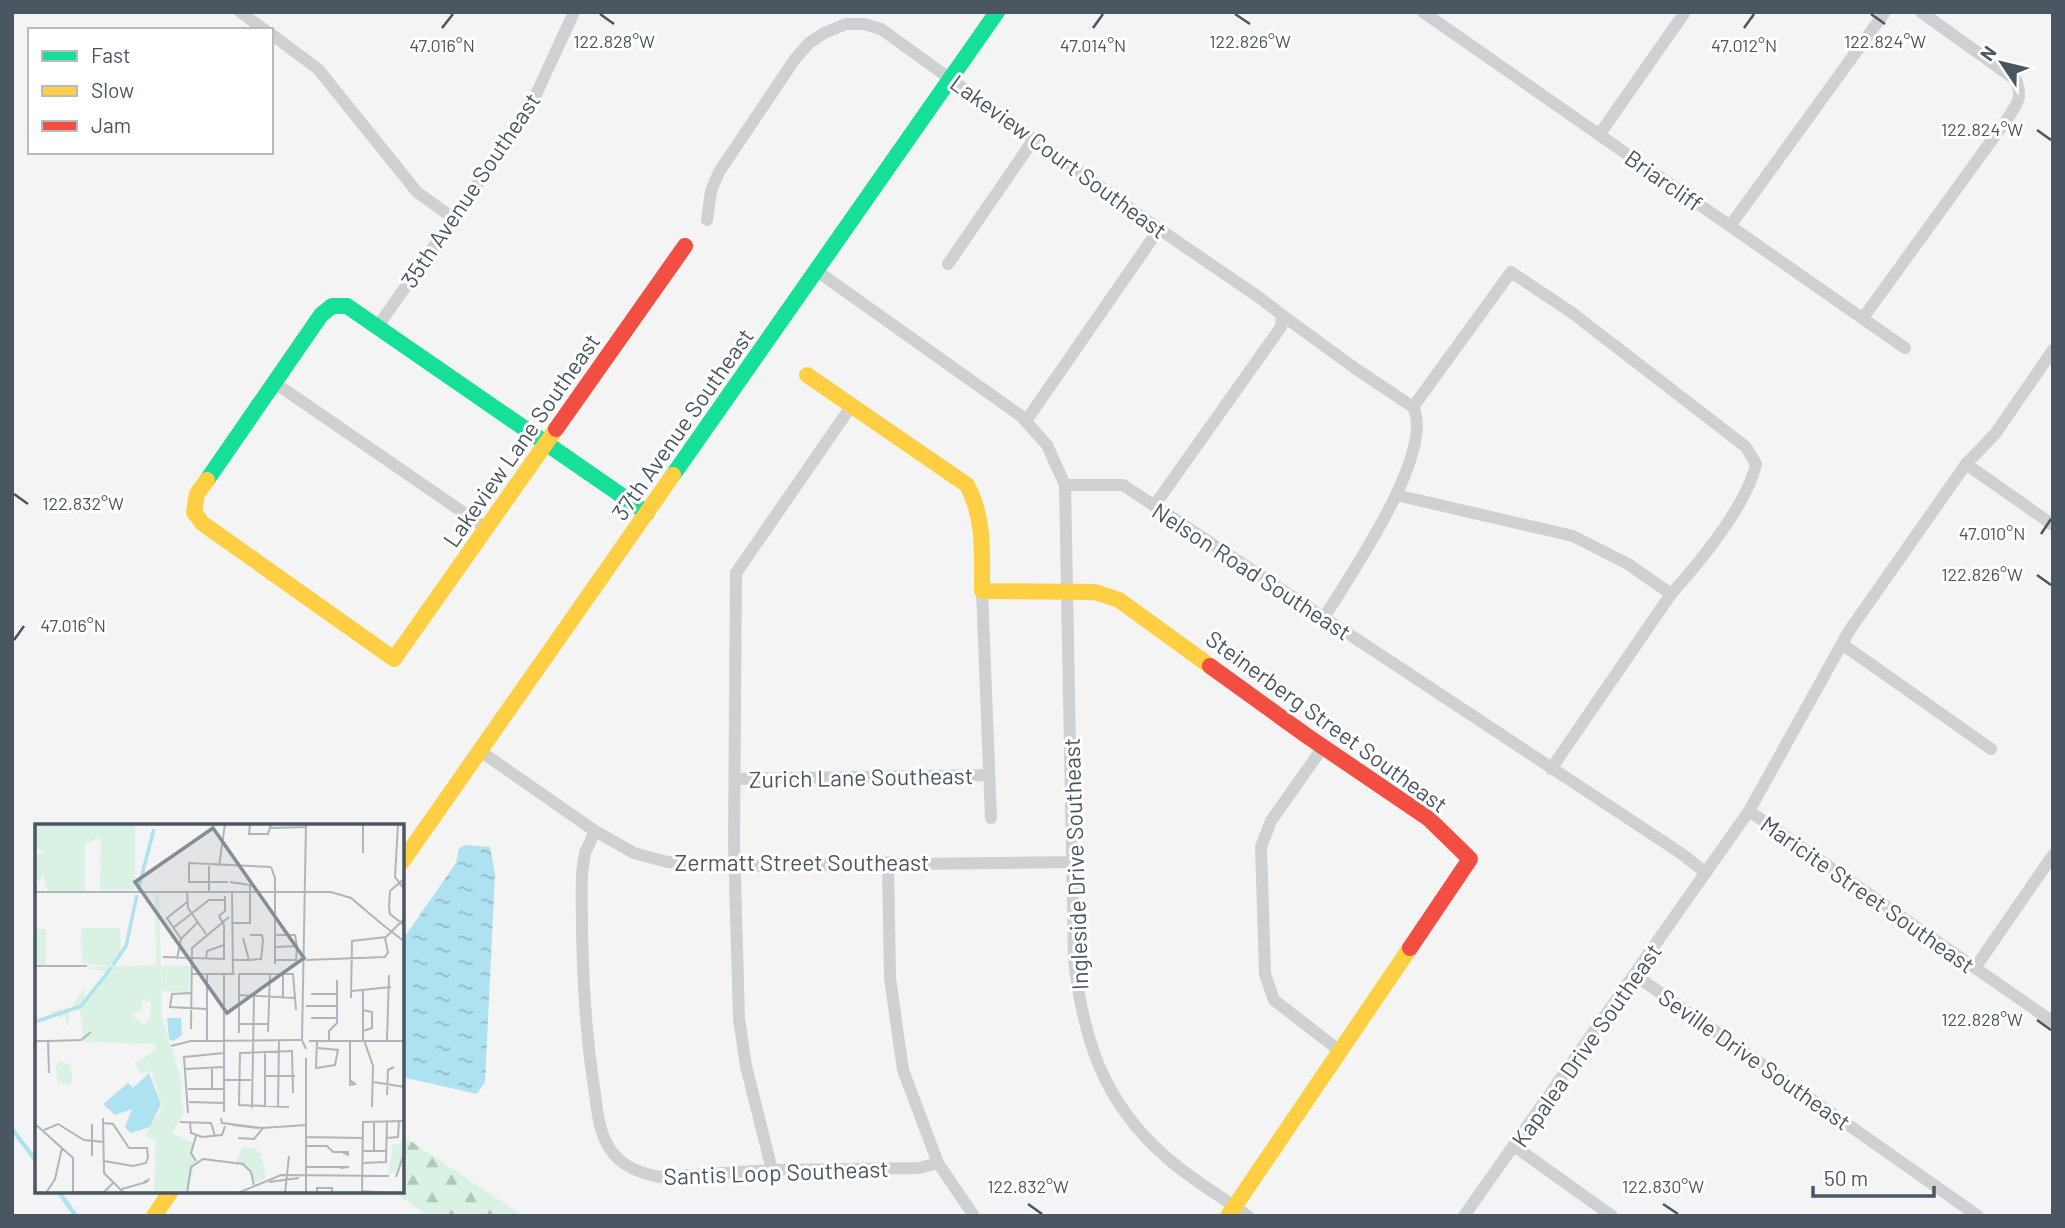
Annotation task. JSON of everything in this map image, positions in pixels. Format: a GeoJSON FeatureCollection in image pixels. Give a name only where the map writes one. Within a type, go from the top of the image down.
{"type":"FeatureCollection","features":[{"type":"Feature","properties":{"kind":"street"},"geometry":{"type":"LineString","coordinates":[[240,12],[262,28]]}},
{"type":"Feature","properties":{"kind":"street","name":"35th Avenue Southeast"},"geometry":{"type":"LineString","coordinates":[[378,326],[528,112],[574,12]]}},
{"type":"Feature","properties":{"kind":"street","name":"37th Avenue Southeast"},"geometry":{"type":"LineString","coordinates":[[404,859],[997,12]]}},
{"type":"Feature","properties":{"kind":"street","name":"Briarcliff"},"geometry":{"type":"LineString","coordinates":[[1423,12],[1905,348]]}},
{"type":"Feature","properties":{"kind":"street"},"geometry":{"type":"LineString","coordinates":[[1599,135],[1685,12]]}},
{"type":"Feature","properties":{"kind":"street"},"geometry":{"type":"LineString","coordinates":[[1730,226],[1885,12]]}},
{"type":"Feature","properties":{"kind":"street"},"geometry":{"type":"LineString","coordinates":[[1863,318],[2010,114],[2021,93],[2016,80],[1921,12]]}},
{"type":"Feature","properties":{"kind":"street","name":"Lakeview Court Southeast"},"geometry":{"type":"LineString","coordinates":[[707,220],[711,191],[719,172],[795,59],[844,18],[864,23],[881,29],[951,78],[1412,407]]}},
{"type":"Feature","properties":{"kind":"street"},"geometry":{"type":"LineString","coordinates":[[273,35],[318,69],[417,192],[453,218]]}},
{"type":"Feature","properties":{"kind":"street"},"geometry":{"type":"LineString","coordinates":[[948,264],[1034,139]]}},
{"type":"Feature","properties":{"kind":"street"},"geometry":{"type":"LineString","coordinates":[[1026,421],[1159,229]]}},
{"type":"Feature","properties":{"kind":"street","name":"Lakeview Lane Southeast"},"geometry":{"type":"LineString","coordinates":[[275,383],[197,494],[194,512],[202,523],[394,659],[685,246]]}},
{"type":"Feature","properties":{"kind":"street"},"geometry":{"type":"LineString","coordinates":[[817,271],[1026,421],[1046,445],[1065,485]]}},
{"type":"Feature","properties":{"kind":"street"},"geometry":{"type":"LineString","coordinates":[[1324,618],[1396,495],[1411,464],[1417,435],[1417,415],[1412,407],[1511,272],[1571,312],[1746,447],[1756,464],[1752,481],[1733,512],[1671,594],[1551,769]]}},
{"type":"Feature","properties":{"kind":"street"},"geometry":{"type":"LineString","coordinates":[[486,528],[275,383],[321,315],[332,306],[347,306],[378,326],[647,513]]}},
{"type":"Feature","properties":{"kind":"street"},"geometry":{"type":"LineString","coordinates":[[1154,506],[1281,327],[1282,315]]}},
{"type":"Feature","properties":{"kind":"street","name":"Maricite Street Southeast"},"geometry":{"type":"LineString","coordinates":[[2053,350],[1995,434],[1966,464],[1849,631],[1749,811],[2053,1022]]}},
{"type":"Feature","properties":{"kind":"street"},"geometry":{"type":"LineString","coordinates":[[807,374],[967,485],[975,497],[980,512],[991,818]]}},
{"type":"Feature","properties":{"kind":"street"},"geometry":{"type":"LineString","coordinates":[[772,1170],[748,1076],[739,1019],[734,866],[736,573],[852,405]]}},
{"type":"Feature","properties":{"kind":"street"},"geometry":{"type":"LineString","coordinates":[[1966,464],[2053,525]]}},
{"type":"Feature","properties":{"kind":"street","name":"Nelson Road Southeast"},"geometry":{"type":"LineString","coordinates":[[1065,485],[1123,485],[1706,873]]}},
{"type":"Feature","properties":{"kind":"street","name":"Ingleside Drive Southeast"},"geometry":{"type":"LineString","coordinates":[[1065,485],[1074,959],[1084,1026],[1098,1064],[1127,1115],[1152,1144],[1231,1211],[1248,1216]]}},
{"type":"Feature","properties":{"kind":"street"},"geometry":{"type":"LineString","coordinates":[[1396,495],[1573,536],[1628,565],[1671,594]]}},
{"type":"Feature","properties":{"kind":"street","name":"Steinerberg Street Southeast"},"geometry":{"type":"LineString","coordinates":[[982,591],[1095,592],[1119,600],[1429,819],[1470,859],[1231,1211]]}},
{"type":"Feature","properties":{"kind":"street"},"geometry":{"type":"LineString","coordinates":[[1842,644],[1991,749]]}},
{"type":"Feature","properties":{"kind":"street"},"geometry":{"type":"LineString","coordinates":[[1324,747],[1271,821],[1261,846],[1265,974],[1274,1000],[1340,1051]]}},
{"type":"Feature","properties":{"kind":"street","name":"Zermatt Street Southeast"},"geometry":{"type":"LineString","coordinates":[[480,751],[595,831],[634,853],[667,862],[734,866],[888,862],[1073,862]]}},
{"type":"Feature","properties":{"kind":"street","name":"Zurich Lane Southeast"},"geometry":{"type":"LineString","coordinates":[[734,779],[988,775]]}},
{"type":"Feature","properties":{"kind":"street","name":"Kapalea Drive Southeast"},"geometry":{"type":"LineString","coordinates":[[1464,1216],[1749,811]]}},
{"type":"Feature","properties":{"kind":"street","name":"Santis Loop Southeast"},"geometry":{"type":"LineString","coordinates":[[595,831],[584,853],[582,873],[584,1004],[595,1098],[607,1144],[619,1160],[629,1167],[660,1177],[772,1170],[919,1168],[938,1163]]}},
{"type":"Feature","properties":{"kind":"street"},"geometry":{"type":"LineString","coordinates":[[1975,968],[2053,855]]}},
{"type":"Feature","properties":{"kind":"street"},"geometry":{"type":"LineString","coordinates":[[888,862],[890,978],[898,1044],[911,1096],[938,1163],[974,1216]]}},
{"type":"Feature","properties":{"kind":"street","name":"Seville Drive Southeast"},"geometry":{"type":"LineString","coordinates":[[1635,975],[1978,1216]]}},
{"type":"Feature","properties":{"kind":"street"},"geometry":{"type":"LineString","coordinates":[[1514,1146],[1612,1216]]}},
{"type":"Feature","properties":{"kind":"street"},"geometry":{"type":"LineString","coordinates":[[154,1216],[170,1193]]}},
{"type":"Feature","properties":{"kind":"green space"},"geometry":{"type":"Polygon","coordinates":[[[404,1137],[524,1216],[428,1216],[395,1193],[404,1193],[404,1137]]]}},
{"type":"Feature","properties":{"kind":"water"},"geometry":{"type":"Polygon","coordinates":[[[465,845],[490,847],[495,874],[485,1082],[477,1094],[404,1077],[404,938],[456,863],[459,848],[465,845]]]}},
{"type":"Feature","properties":{"kind":"waterway"},"geometry":{"type":"LineString","coordinates":[[12,1129],[35,1159]]}},
{"type":"Feature","properties":{"kind":"waterway"},"geometry":{"type":"LineString","coordinates":[[59,1193],[76,1216]]}},
{"type":"Feature","properties":{"kind":"traffic: fast"},"geometry":{"type":"LineString","coordinates":[[673,475],[997,12]]}},
{"type":"Feature","properties":{"kind":"traffic: fast"},"geometry":{"type":"LineString","coordinates":[[207,480],[321,315],[332,306],[347,306],[647,513]]}},
{"type":"Feature","properties":{"kind":"traffic: slow"},"geometry":{"type":"LineString","coordinates":[[807,375],[967,485],[980,524],[982,591],[1095,592],[1119,600],[1210,666]]}},
{"type":"Feature","properties":{"kind":"traffic: slow"},"geometry":{"type":"LineString","coordinates":[[207,480],[197,494],[194,512],[202,523],[394,659],[556,429]]}},
{"type":"Feature","properties":{"kind":"traffic: slow"},"geometry":{"type":"LineString","coordinates":[[404,859],[673,475]]}},
{"type":"Feature","properties":{"kind":"traffic: slow"},"geometry":{"type":"LineString","coordinates":[[1228,1216],[1410,948]]}},
{"type":"Feature","properties":{"kind":"traffic: slow"},"geometry":{"type":"LineString","coordinates":[[154,1216],[170,1193]]}},
{"type":"Feature","properties":{"kind":"traffic: jam"},"geometry":{"type":"LineString","coordinates":[[556,429],[685,246]]}},
{"type":"Feature","properties":{"kind":"traffic: jam"},"geometry":{"type":"LineString","coordinates":[[1210,666],[1429,819],[1470,859],[1410,948]]}}]}
